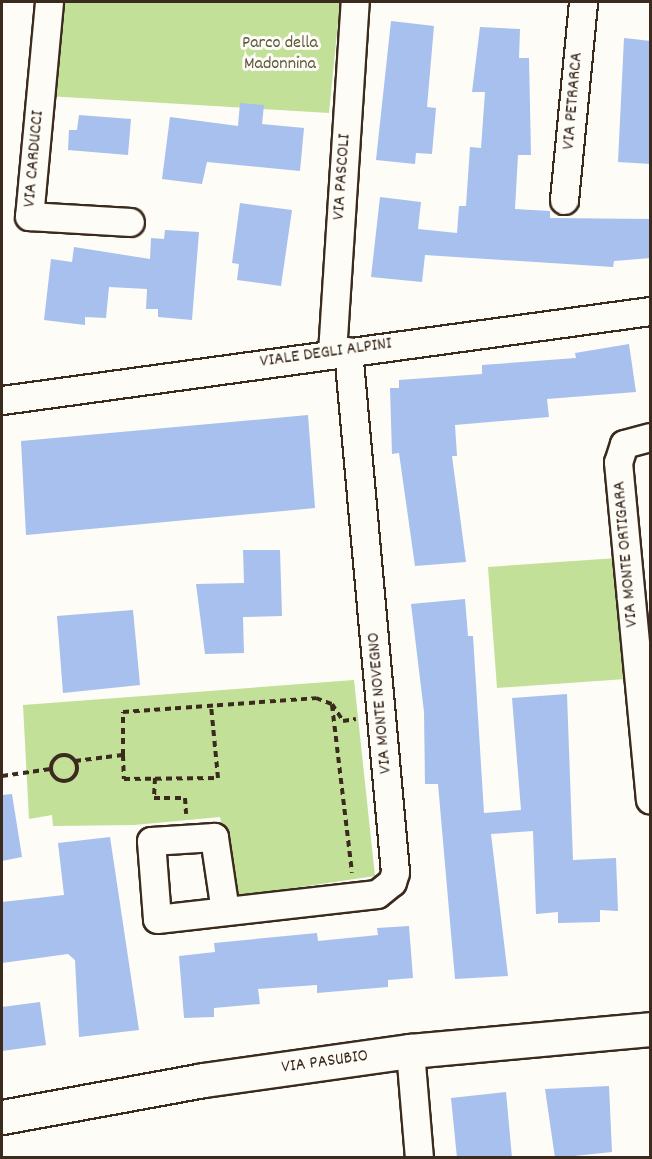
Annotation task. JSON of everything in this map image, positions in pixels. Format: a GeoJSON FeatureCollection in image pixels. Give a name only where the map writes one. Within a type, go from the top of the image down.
{"type":"FeatureCollection","features":[{"type":"Feature","properties":{"kind":"street","name":"VIA CARDUCCI"},"geometry":{"type":"LineString","coordinates":[[49,2],[29,216],[130,222]]}},
{"type":"Feature","properties":{"kind":"street","name":"VIA PASCOLI"},"geometry":{"type":"LineString","coordinates":[[340,352],[355,2]]}},
{"type":"Feature","properties":{"kind":"street","name":"VIA PETRARCA"},"geometry":{"type":"LineString","coordinates":[[564,200],[583,2]]}},
{"type":"Feature","properties":{"kind":"street","name":"VIALE DEGLI ALPINI"},"geometry":{"type":"LineString","coordinates":[[2,400],[651,310]]}},
{"type":"Feature","properties":{"kind":"street","name":"VIA MONTE NOVEGNO"},"geometry":{"type":"LineString","coordinates":[[225,911],[214,837],[151,841],[157,918],[225,911],[354,897],[386,889],[394,872],[340,352]]}},
{"type":"Feature","properties":{"kind":"street","name":"VIA MONTE ORTIGARA"},"geometry":{"type":"LineString","coordinates":[[651,437],[624,444],[618,462],[651,800]]}},
{"type":"Feature","properties":{"kind":"street","name":"VIA PASUBIO"},"geometry":{"type":"LineString","coordinates":[[2,1117],[203,1080],[410,1051],[651,1029]]}},
{"type":"Feature","properties":{"kind":"street"},"geometry":{"type":"LineString","coordinates":[[410,1051],[419,1158]]}},
{"type":"Feature","properties":{"kind":"path"},"geometry":{"type":"LineString","coordinates":[[211,705],[218,778],[124,779],[123,712],[211,705],[316,698],[332,704],[354,897]]}},
{"type":"Feature","properties":{"kind":"path"},"geometry":{"type":"LineString","coordinates":[[67,753],[75,761],[72,780],[57,781],[51,769],[53,759],[67,753]]}},
{"type":"Feature","properties":{"kind":"path"},"geometry":{"type":"LineString","coordinates":[[75,761],[123,755]]}},
{"type":"Feature","properties":{"kind":"path"},"geometry":{"type":"LineString","coordinates":[[2,776],[51,769]]}},
{"type":"Feature","properties":{"kind":"path"},"geometry":{"type":"LineString","coordinates":[[154,778],[154,798],[185,798],[188,839]]}},
{"type":"Feature","properties":{"kind":"green space","name":"Parco della Madonnina"},"geometry":{"type":"Polygon","coordinates":[[[58,2],[340,2],[329,113],[47,96],[58,2]]]}},
{"type":"Feature","properties":{"kind":"green space"},"geometry":{"type":"Polygon","coordinates":[[[617,558],[626,679],[497,688],[488,567],[617,558]]]}},
{"type":"Feature","properties":{"kind":"green space"},"geometry":{"type":"Polygon","coordinates":[[[354,680],[375,876],[238,896],[220,817],[134,825],[53,826],[52,815],[29,819],[23,705],[354,680]]]}},
{"type":"Feature","properties":{"kind":"building"},"geometry":{"type":"Polygon","coordinates":[[[391,21],[434,26],[427,107],[436,108],[432,154],[416,153],[415,164],[376,160],[391,21]]]}},
{"type":"Feature","properties":{"kind":"building"},"geometry":{"type":"Polygon","coordinates":[[[480,27],[520,29],[519,58],[529,58],[531,155],[518,155],[515,209],[550,211],[550,218],[651,219],[651,258],[614,261],[613,267],[425,255],[422,282],[371,277],[380,197],[421,202],[418,229],[457,233],[459,206],[466,206],[470,147],[481,148],[485,92],[472,92],[480,27]]]}},
{"type":"Feature","properties":{"kind":"building"},"geometry":{"type":"Polygon","coordinates":[[[624,38],[651,41],[651,164],[618,162],[624,38]]]}},
{"type":"Feature","properties":{"kind":"building"},"geometry":{"type":"Polygon","coordinates":[[[240,103],[264,105],[262,124],[304,128],[300,171],[207,162],[202,184],[162,179],[170,117],[238,126],[240,103]]]}},
{"type":"Feature","properties":{"kind":"building"},"geometry":{"type":"Polygon","coordinates":[[[79,115],[131,119],[128,155],[68,150],[69,130],[77,130],[79,115]]]}},
{"type":"Feature","properties":{"kind":"building"},"geometry":{"type":"Polygon","coordinates":[[[240,203],[292,210],[281,286],[237,280],[239,264],[232,263],[240,203]]]}},
{"type":"Feature","properties":{"kind":"building"},"geometry":{"type":"Polygon","coordinates":[[[165,230],[199,232],[192,320],[158,317],[158,309],[146,309],[147,289],[109,287],[106,318],[85,317],[85,325],[44,320],[51,259],[72,262],[74,247],[150,259],[151,238],[164,239],[165,230]]]}},
{"type":"Feature","properties":{"kind":"building"},"geometry":{"type":"Polygon","coordinates":[[[629,344],[636,392],[547,399],[549,417],[455,425],[457,456],[452,456],[466,562],[415,566],[399,453],[392,454],[390,388],[399,388],[399,380],[482,374],[482,365],[576,358],[575,353],[629,344]]]}},
{"type":"Feature","properties":{"kind":"building"},"geometry":{"type":"Polygon","coordinates":[[[308,415],[315,508],[26,535],[21,441],[308,415]]]}},
{"type":"Feature","properties":{"kind":"building"},"geometry":{"type":"Polygon","coordinates":[[[243,550],[280,550],[282,616],[243,617],[244,653],[205,654],[196,584],[244,583],[243,550]]]}},
{"type":"Feature","properties":{"kind":"building"},"geometry":{"type":"Polygon","coordinates":[[[465,599],[468,636],[473,636],[484,813],[521,810],[512,698],[567,694],[573,860],[616,858],[618,911],[600,910],[600,922],[558,923],[558,912],[536,914],[533,831],[491,834],[508,976],[455,979],[438,784],[425,784],[424,712],[411,604],[465,599]]]}},
{"type":"Feature","properties":{"kind":"building"},"geometry":{"type":"Polygon","coordinates":[[[133,610],[140,685],[63,693],[57,616],[133,610]]]}},
{"type":"Feature","properties":{"kind":"building"},"geometry":{"type":"Polygon","coordinates":[[[12,794],[22,857],[2,861],[2,795],[12,794]]]}},
{"type":"Feature","properties":{"kind":"building"},"geometry":{"type":"Polygon","coordinates":[[[110,837],[139,1030],[79,1037],[75,960],[68,954],[2,963],[2,902],[64,895],[58,843],[110,837]]]}},
{"type":"Feature","properties":{"kind":"building"},"geometry":{"type":"Polygon","coordinates":[[[409,926],[413,978],[388,980],[388,987],[317,993],[317,985],[258,989],[260,1004],[214,1008],[214,1017],[184,1018],[179,956],[215,952],[214,943],[317,933],[318,941],[378,935],[377,928],[409,926]]]}},
{"type":"Feature","properties":{"kind":"building"},"geometry":{"type":"Polygon","coordinates":[[[40,1002],[46,1045],[2,1051],[2,1007],[40,1002]]]}},
{"type":"Feature","properties":{"kind":"building"},"geometry":{"type":"Polygon","coordinates":[[[609,1086],[612,1152],[555,1158],[545,1089],[609,1086]]]}},
{"type":"Feature","properties":{"kind":"building"},"geometry":{"type":"Polygon","coordinates":[[[506,1092],[512,1158],[457,1158],[451,1098],[506,1092]]]}}]}
